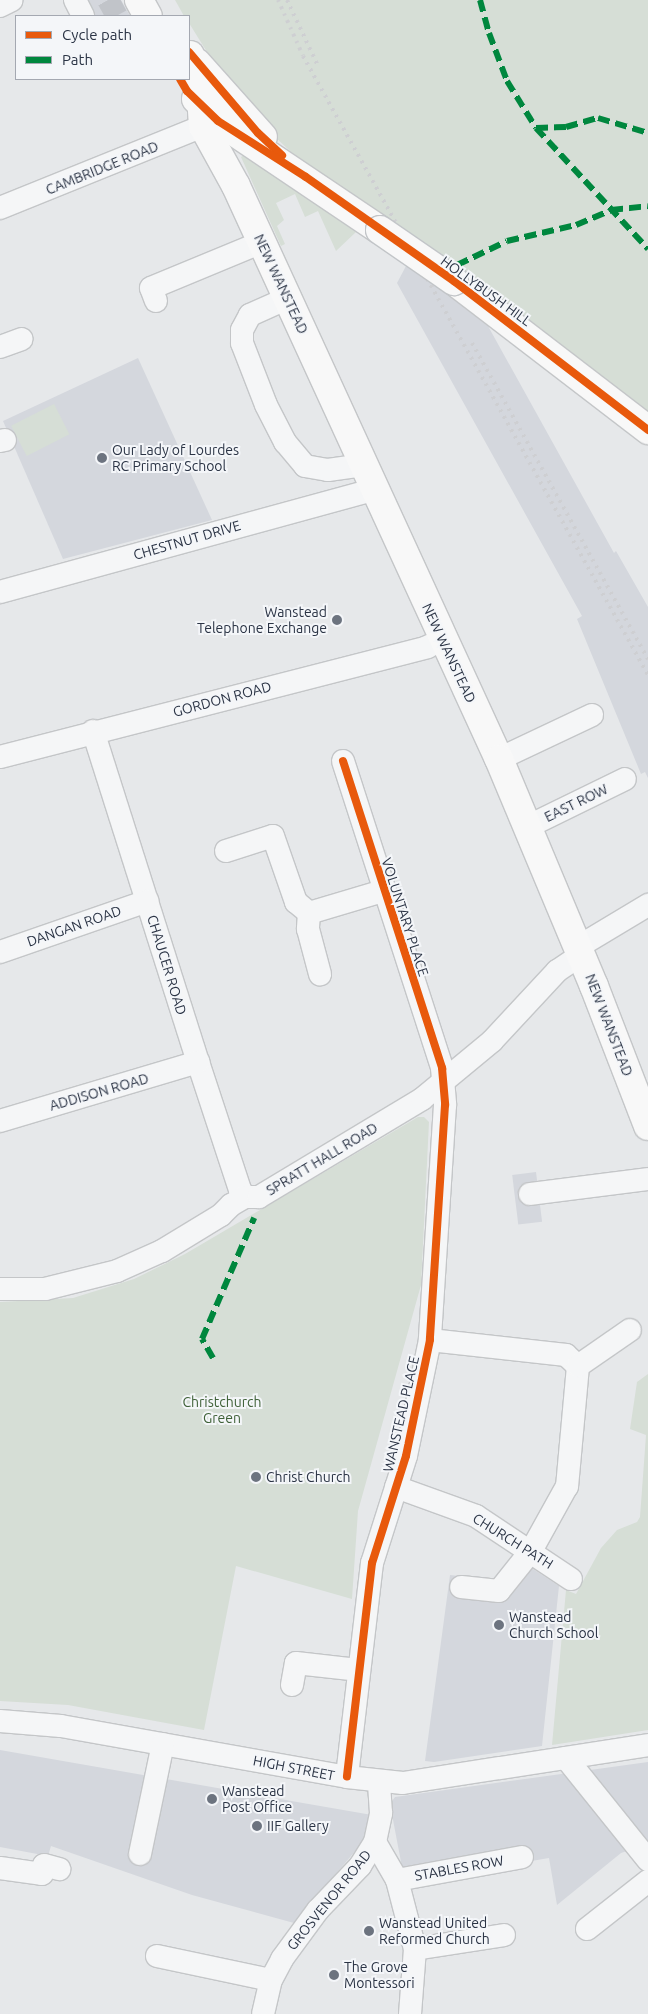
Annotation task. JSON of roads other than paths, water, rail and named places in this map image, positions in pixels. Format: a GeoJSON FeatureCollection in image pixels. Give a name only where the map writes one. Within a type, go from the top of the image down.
{"type":"FeatureCollection","features":[{"type":"Feature","properties":{"kind":"main road"},"geometry":{"type":"LineString","coordinates":[[139,0],[147,15]]}},
{"type":"Feature","properties":{"kind":"main road"},"geometry":{"type":"LineString","coordinates":[[160,0],[168,15]]}},
{"type":"Feature","properties":{"kind":"main road","name":"HOLLYBUSH HILL"},"geometry":{"type":"LineString","coordinates":[[190,65],[258,133],[306,177]]}},
{"type":"Feature","properties":{"kind":"main road","name":"HOLLYBUSH HILL"},"geometry":{"type":"LineString","coordinates":[[187,80],[187,91],[208,117],[306,177],[454,282],[648,430]]}},
{"type":"Feature","properties":{"kind":"main road","name":"NEW WANSTEAD"},"geometry":{"type":"LineString","coordinates":[[208,117],[236,186],[442,640],[499,759],[579,951],[648,1126]]}},
{"type":"Feature","properties":{"kind":"street"},"geometry":{"type":"LineString","coordinates":[[0,6],[12,0]]}},
{"type":"Feature","properties":{"kind":"street"},"geometry":{"type":"LineString","coordinates":[[75,0],[82,15]]}},
{"type":"Feature","properties":{"kind":"street","name":"CAMBRIDGE ROAD"},"geometry":{"type":"LineString","coordinates":[[0,208],[208,117]]}},
{"type":"Feature","properties":{"kind":"street"},"geometry":{"type":"LineString","coordinates":[[156,301],[151,288],[262,242]]}},
{"type":"Feature","properties":{"kind":"street"},"geometry":{"type":"LineString","coordinates":[[288,298],[250,315],[242,330],[242,343],[266,405],[285,442],[305,466],[315,470],[364,466]]}},
{"type":"Feature","properties":{"kind":"street"},"geometry":{"type":"LineString","coordinates":[[0,347],[22,340]]}},
{"type":"Feature","properties":{"kind":"street","name":"CHESTNUT DRIVE"},"geometry":{"type":"LineString","coordinates":[[0,592],[374,490]]}},
{"type":"Feature","properties":{"kind":"street","name":"GORDON ROAD"},"geometry":{"type":"LineString","coordinates":[[0,757],[93,731],[428,647],[442,640]]}},
{"type":"Feature","properties":{"kind":"street"},"geometry":{"type":"LineString","coordinates":[[499,759],[592,715]]}},
{"type":"Feature","properties":{"kind":"street","name":"CHAUCER ROAD"},"geometry":{"type":"LineString","coordinates":[[93,731],[198,1062],[240,1190],[245,1198]]}},
{"type":"Feature","properties":{"kind":"street","name":"VOLUNTARY PLACE"},"geometry":{"type":"LineString","coordinates":[[343,761],[383,891],[442,1068],[443,1081]]}},
{"type":"Feature","properties":{"kind":"street","name":"EAST ROW"},"geometry":{"type":"LineString","coordinates":[[527,827],[625,780]]}},
{"type":"Feature","properties":{"kind":"street"},"geometry":{"type":"LineString","coordinates":[[226,851],[273,836],[296,902],[309,913]]}},
{"type":"Feature","properties":{"kind":"street"},"geometry":{"type":"LineString","coordinates":[[309,913],[383,891]]}},
{"type":"Feature","properties":{"kind":"street","name":"DANGAN ROAD"},"geometry":{"type":"LineString","coordinates":[[0,952],[147,901]]}},
{"type":"Feature","properties":{"kind":"street","name":"SPRATT HALL ROAD"},"geometry":{"type":"LineString","coordinates":[[0,1289],[45,1288],[117,1272],[162,1252],[221,1215],[224,1209],[245,1198],[259,1197],[422,1099],[492,1041],[557,971],[579,951],[648,905]]}},
{"type":"Feature","properties":{"kind":"street"},"geometry":{"type":"LineString","coordinates":[[309,913],[308,929],[320,974]]}},
{"type":"Feature","properties":{"kind":"street","name":"ADDISON ROAD"},"geometry":{"type":"LineString","coordinates":[[0,1121],[198,1062]]}},
{"type":"Feature","properties":{"kind":"street","name":"WANSTEAD PLACE"},"geometry":{"type":"LineString","coordinates":[[347,1777],[372,1563],[410,1436],[430,1340],[445,1105],[443,1081]]}},
{"type":"Feature","properties":{"kind":"street"},"geometry":{"type":"LineString","coordinates":[[530,1194],[648,1179]]}},
{"type":"Feature","properties":{"kind":"street"},"geometry":{"type":"LineString","coordinates":[[578,1366],[630,1330]]}},
{"type":"Feature","properties":{"kind":"street"},"geometry":{"type":"LineString","coordinates":[[430,1340],[566,1355],[578,1366]]}},
{"type":"Feature","properties":{"kind":"street"},"geometry":{"type":"LineString","coordinates":[[461,1587],[499,1591],[531,1550],[567,1486],[578,1366]]}},
{"type":"Feature","properties":{"kind":"street","name":"CHURCH PATH"},"geometry":{"type":"LineString","coordinates":[[396,1487],[476,1516],[531,1550],[571,1579]]}},
{"type":"Feature","properties":{"kind":"street"},"geometry":{"type":"LineString","coordinates":[[292,1685],[296,1663],[358,1670]]}},
{"type":"Feature","properties":{"kind":"street","name":"HIGH STREET"},"geometry":{"type":"LineString","coordinates":[[0,1722],[61,1726],[347,1777],[403,1783],[648,1745]]}},
{"type":"Feature","properties":{"kind":"street"},"geometry":{"type":"LineString","coordinates":[[140,1854],[163,1744]]}},
{"type":"Feature","properties":{"kind":"street"},"geometry":{"type":"LineString","coordinates":[[566,1758],[641,1841],[648,1860]]}},
{"type":"Feature","properties":{"kind":"street","name":"GROSVENOR ROAD"},"geometry":{"type":"LineString","coordinates":[[263,2014],[271,1980],[282,1959],[318,1910],[360,1866],[375,1842],[382,1813],[380,1782]]}},
{"type":"Feature","properties":{"kind":"street"},"geometry":{"type":"LineString","coordinates":[[375,1842],[397,1880],[415,1949],[410,2014]]}},
{"type":"Feature","properties":{"kind":"street","name":"STABLES ROW"},"geometry":{"type":"LineString","coordinates":[[397,1880],[522,1857]]}},
{"type":"Feature","properties":{"kind":"street"},"geometry":{"type":"LineString","coordinates":[[0,1868],[42,1874],[44,1865],[59,1869]]}},
{"type":"Feature","properties":{"kind":"street"},"geometry":{"type":"LineString","coordinates":[[587,1929],[648,1881]]}},
{"type":"Feature","properties":{"kind":"street"},"geometry":{"type":"LineString","coordinates":[[415,1949],[504,1934]]}},
{"type":"Feature","properties":{"kind":"street"},"geometry":{"type":"LineString","coordinates":[[157,1956],[271,1980]]}},
{"type":"Feature","properties":{"kind":"tunnel"},"geometry":{"type":"LineString","coordinates":[[108,0],[116,15]]}},
{"type":"Feature","properties":{"kind":"railway"},"geometry":{"type":"LineString","coordinates":[[278,0],[303,56],[648,675]]}},
{"type":"Feature","properties":{"kind":"railway"},"geometry":{"type":"LineString","coordinates":[[287,0],[318,66]]}},
{"type":"Feature","properties":{"kind":"railway"},"geometry":{"type":"LineString","coordinates":[[472,343],[648,659]]}},
{"type":"Feature","properties":{"kind":"place","name":"Our Lady of Lourdes RC Primary School"},"geometry":{"type":"Point","coordinates":[102,458]}},
{"type":"Feature","properties":{"kind":"place","name":"Wanstead Telephone Exchange"},"geometry":{"type":"Point","coordinates":[337,620]}},
{"type":"Feature","properties":{"kind":"place","name":"Christ Church"},"geometry":{"type":"Point","coordinates":[256,1477]}},
{"type":"Feature","properties":{"kind":"place","name":"Wanstead Church School"},"geometry":{"type":"Point","coordinates":[499,1625]}},
{"type":"Feature","properties":{"kind":"place","name":"Wanstead Post Office"},"geometry":{"type":"Point","coordinates":[212,1799]}},
{"type":"Feature","properties":{"kind":"place","name":"IIF Gallery"},"geometry":{"type":"Point","coordinates":[257,1826]}},
{"type":"Feature","properties":{"kind":"place","name":"Wanstead United Reformed Church"},"geometry":{"type":"Point","coordinates":[369,1931]}},
{"type":"Feature","properties":{"kind":"place","name":"The Grove Montessori"},"geometry":{"type":"Point","coordinates":[334,1975]}},
{"type":"Feature","properties":{"kind":"park label","name":"Christchurch Green"},"geometry":{"type":"Point","coordinates":[222,1410]}}]}
